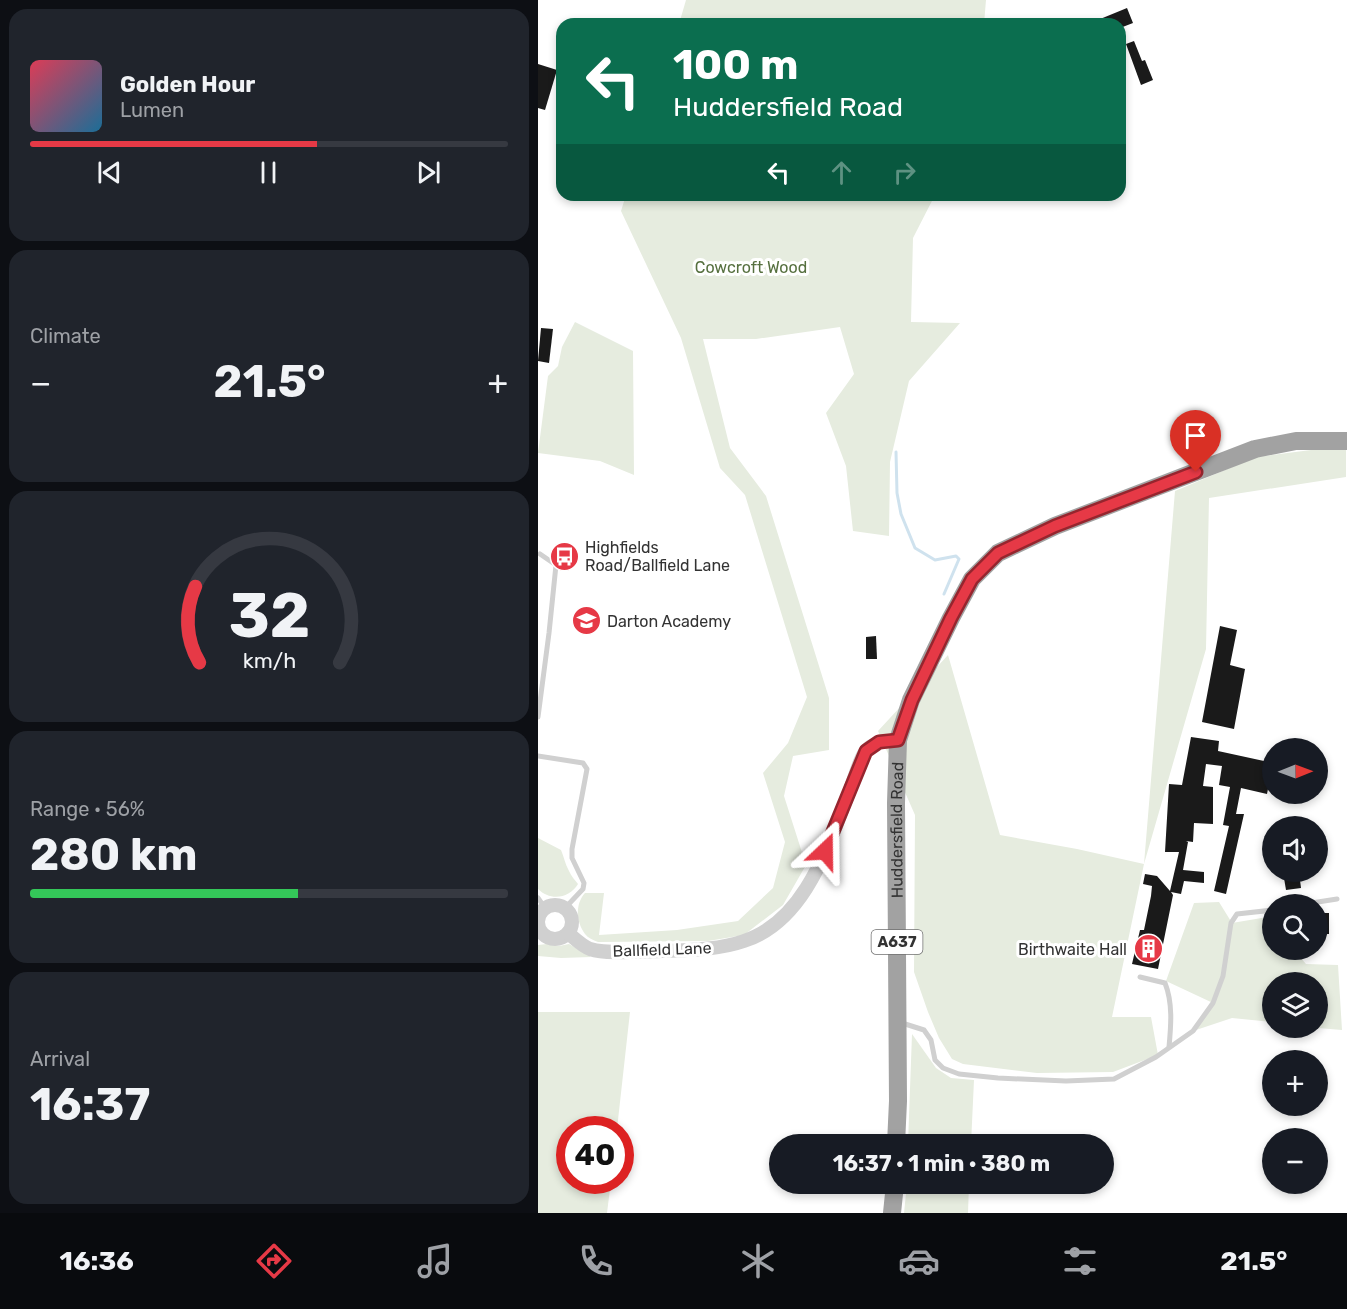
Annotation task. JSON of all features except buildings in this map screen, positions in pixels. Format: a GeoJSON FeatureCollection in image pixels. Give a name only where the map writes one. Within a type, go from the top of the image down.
{"type":"FeatureCollection","features":[{"type":"Feature","properties":{"kind":"highway","name":"Huddersfield Road"},"geometry":{"type":"LineString","coordinates":[[896,1134],[898,740],[912,700],[972,579],[998,553],[1055,526],[1255,449],[1296,441],[1346,441]]}},
{"type":"Feature","properties":{"kind":"highway"},"geometry":{"type":"LineString","coordinates":[[892,1213],[894,1194]]}},
{"type":"Feature","properties":{"kind":"street","name":"Ballfield Lane"},"geometry":{"type":"LineString","coordinates":[[568,933],[588,948],[604,952],[686,950],[714,948],[745,941],[771,927],[794,906],[811,883],[866,751],[879,742],[898,740]]}},
{"type":"Feature","properties":{"kind":"street"},"geometry":{"type":"LineString","coordinates":[[541,903],[565,908],[571,917],[571,928],[568,933],[554,939],[540,933],[538,922],[541,903]]}},
{"type":"Feature","properties":{"kind":"lane"},"geometry":{"type":"LineString","coordinates":[[538,717],[556,565],[540,554]]}},
{"type":"Feature","properties":{"kind":"lane"},"geometry":{"type":"LineString","coordinates":[[538,756],[583,763],[587,769],[572,849],[572,858],[584,884],[583,889],[565,908]]}},
{"type":"Feature","properties":{"kind":"lane"},"geometry":{"type":"LineString","coordinates":[[1328,900],[1337,899]]}},
{"type":"Feature","properties":{"kind":"lane"},"geometry":{"type":"LineString","coordinates":[[898,1022],[924,1030],[931,1040],[935,1060],[943,1068],[959,1074],[1066,1081],[1114,1079],[1156,1057],[1193,1031],[1213,1003],[1223,975],[1231,923],[1237,914],[1262,911]]}},
{"type":"Feature","properties":{"kind":"lane"},"geometry":{"type":"LineString","coordinates":[[1140,977],[1165,983],[1171,1011],[1169,1047]]}},
{"type":"Feature","properties":{"kind":"green space"},"geometry":{"type":"Polygon","coordinates":[[[686,0],[986,0],[984,18],[681,18],[686,0]]]}},
{"type":"Feature","properties":{"kind":"green space","name":"Cowcroft Wood"},"geometry":{"type":"Polygon","coordinates":[[[624,201],[932,201],[913,238],[911,322],[960,323],[909,381],[890,462],[889,536],[853,531],[846,466],[826,413],[854,374],[840,327],[756,339],[703,339],[730,448],[766,496],[829,698],[829,750],[793,756],[784,796],[806,865],[783,905],[744,935],[708,941],[598,942],[589,938],[582,929],[578,919],[578,908],[585,893],[604,893],[599,935],[677,930],[738,921],[773,888],[785,842],[763,773],[788,743],[807,697],[745,495],[720,468],[681,338],[621,211],[624,201]]]}},
{"type":"Feature","properties":{"kind":"green space"},"geometry":{"type":"Polygon","coordinates":[[[575,322],[633,351],[634,475],[600,461],[538,453],[548,376],[558,366],[562,347],[575,322]]]}},
{"type":"Feature","properties":{"kind":"green space"},"geometry":{"type":"Polygon","coordinates":[[[1311,450],[1346,450],[1346,477],[1209,498],[1206,649],[1144,864],[1175,491],[1256,457],[1311,450]]]}},
{"type":"Feature","properties":{"kind":"green space"},"geometry":{"type":"Polygon","coordinates":[[[948,655],[1000,835],[1144,864],[1112,1017],[1151,1017],[1158,1055],[1113,1072],[1037,1073],[963,1064],[952,1059],[939,1038],[914,972],[915,815],[878,731],[948,655]]]}},
{"type":"Feature","properties":{"kind":"green space"},"geometry":{"type":"Polygon","coordinates":[[[538,838],[561,850],[566,866],[578,884],[570,893],[554,897],[538,889],[538,838]]]}},
{"type":"Feature","properties":{"kind":"green space"},"geometry":{"type":"Polygon","coordinates":[[[1219,902],[1232,923],[1262,918],[1262,960],[1303,960],[1306,964],[1338,965],[1342,1030],[1328,1029],[1328,972],[1262,972],[1262,1021],[1232,1018],[1193,1031],[1213,1003],[1166,981],[1194,903],[1219,902]]]}},
{"type":"Feature","properties":{"kind":"green space"},"geometry":{"type":"Polygon","coordinates":[[[569,944],[591,957],[538,956],[538,945],[559,946],[569,944]]]}},
{"type":"Feature","properties":{"kind":"green space"},"geometry":{"type":"Polygon","coordinates":[[[538,1012],[630,1012],[618,1116],[556,1116],[556,1194],[609,1194],[607,1213],[538,1213],[538,1012]]]}},
{"type":"Feature","properties":{"kind":"green space"},"geometry":{"type":"Polygon","coordinates":[[[912,1034],[936,1068],[951,1078],[974,1080],[971,1134],[908,1134],[912,1034]]]}},
{"type":"Feature","properties":{"kind":"green space"},"geometry":{"type":"Polygon","coordinates":[[[906,1194],[969,1194],[968,1213],[904,1213],[906,1194]]]}},
{"type":"Feature","properties":{"kind":"waterway"},"geometry":{"type":"LineString","coordinates":[[896,452],[897,493],[901,514],[915,548],[935,560],[956,556],[959,559],[944,594]]}},
{"type":"Feature","properties":{"kind":"place","name":"Highfields Road/Ballfield Lane"},"geometry":{"type":"Point","coordinates":[564,556]}},
{"type":"Feature","properties":{"kind":"place","name":"Darton Academy"},"geometry":{"type":"Point","coordinates":[586,621]}},
{"type":"Feature","properties":{"kind":"place","name":"Birthwaite Hall"},"geometry":{"type":"Point","coordinates":[1148,949]}},
{"type":"Feature","properties":{"kind":"route"},"geometry":{"type":"LineString","coordinates":[[825,851],[866,751],[879,742],[898,740],[912,700],[972,579],[998,553],[1055,526],[1196,472]]}}]}
